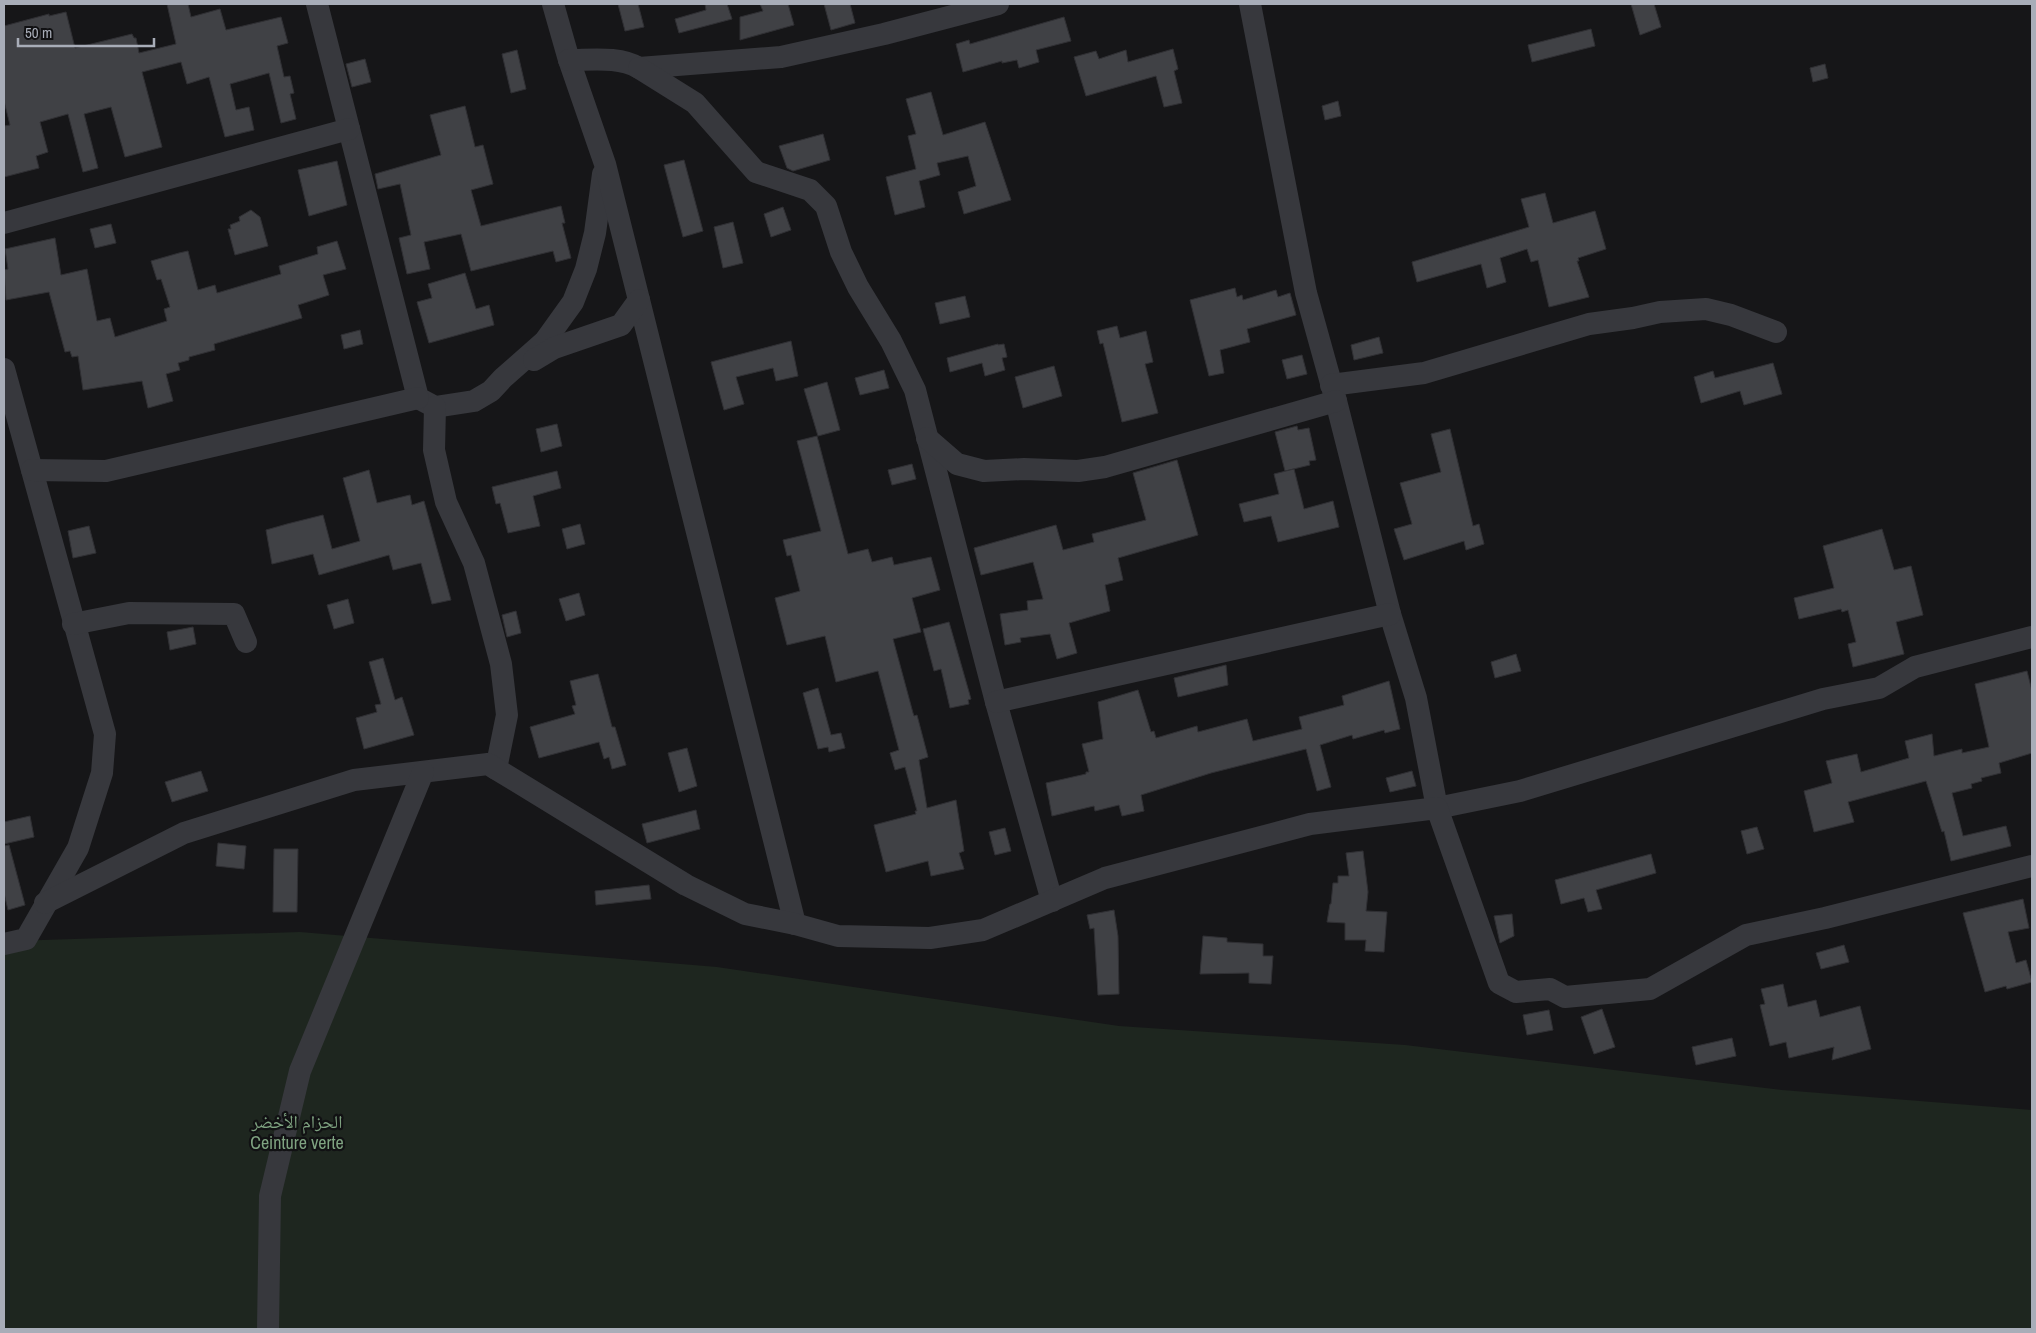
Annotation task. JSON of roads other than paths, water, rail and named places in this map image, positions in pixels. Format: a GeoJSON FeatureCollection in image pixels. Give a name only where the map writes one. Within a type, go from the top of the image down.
{"type":"FeatureCollection","features":[{"type":"Feature","properties":{"kind":"street"},"geometry":{"type":"LineString","coordinates":[[317,4],[349,129],[427,402],[434,450],[446,502],[474,563],[501,664],[507,715],[496,769]]}},
{"type":"Feature","properties":{"kind":"street"},"geometry":{"type":"LineString","coordinates":[[553,4],[569,60],[605,164],[795,924]]}},
{"type":"Feature","properties":{"kind":"street"},"geometry":{"type":"LineString","coordinates":[[639,68],[781,58],[884,34],[998,4]]}},
{"type":"Feature","properties":{"kind":"street"},"geometry":{"type":"LineString","coordinates":[[1250,4],[1306,293],[1390,614],[1416,698],[1437,808],[1499,983],[1516,992],[1550,989],[1565,997],[1650,989],[1746,935],[1825,918],[2032,866]]}},
{"type":"Feature","properties":{"kind":"street"},"geometry":{"type":"LineString","coordinates":[[569,60],[616,60],[631,63],[695,102],[756,172],[810,190],[826,206],[841,252],[858,287],[891,341],[915,390],[996,702],[1052,901]]}},
{"type":"Feature","properties":{"kind":"street"},"geometry":{"type":"LineString","coordinates":[[4,223],[349,129]]}},
{"type":"Feature","properties":{"kind":"street"},"geometry":{"type":"LineString","coordinates":[[32,470],[106,471],[427,402],[474,401],[491,391],[502,378],[545,341],[573,302],[586,269],[605,164]]}},
{"type":"Feature","properties":{"kind":"street"},"geometry":{"type":"LineString","coordinates":[[502,378],[554,348],[621,325],[639,300]]}},
{"type":"Feature","properties":{"kind":"street"},"geometry":{"type":"LineString","coordinates":[[927,438],[957,464],[984,471],[1024,468],[1078,471],[1105,466],[1333,393],[1424,373],[1589,324],[1660,312],[1706,309],[1731,314],[1776,332]]}},
{"type":"Feature","properties":{"kind":"street"},"geometry":{"type":"LineString","coordinates":[[4,369],[73,624],[105,734],[102,773],[78,848],[26,939],[4,944]]}},
{"type":"Feature","properties":{"kind":"street"},"geometry":{"type":"LineString","coordinates":[[73,624],[129,613],[234,614],[246,642]]}},
{"type":"Feature","properties":{"kind":"street"},"geometry":{"type":"LineString","coordinates":[[996,702],[1390,614]]}},
{"type":"Feature","properties":{"kind":"street"},"geometry":{"type":"LineString","coordinates":[[45,903],[184,833],[354,780],[488,764],[686,885],[745,914],[795,924],[838,936],[930,938],[983,930],[1105,878],[1310,824],[1437,808],[1520,791],[1823,699],[1878,688],[1915,667],[2032,637]]}},
{"type":"Feature","properties":{"kind":"street"},"geometry":{"type":"LineString","coordinates":[[268,1329],[270,1196],[300,1071],[423,772]]}},
{"type":"Feature","properties":{"kind":"park label","name":"الحزام الأخضر Ceinture verte"},"geometry":{"type":"Point","coordinates":[297,1131]}}]}
